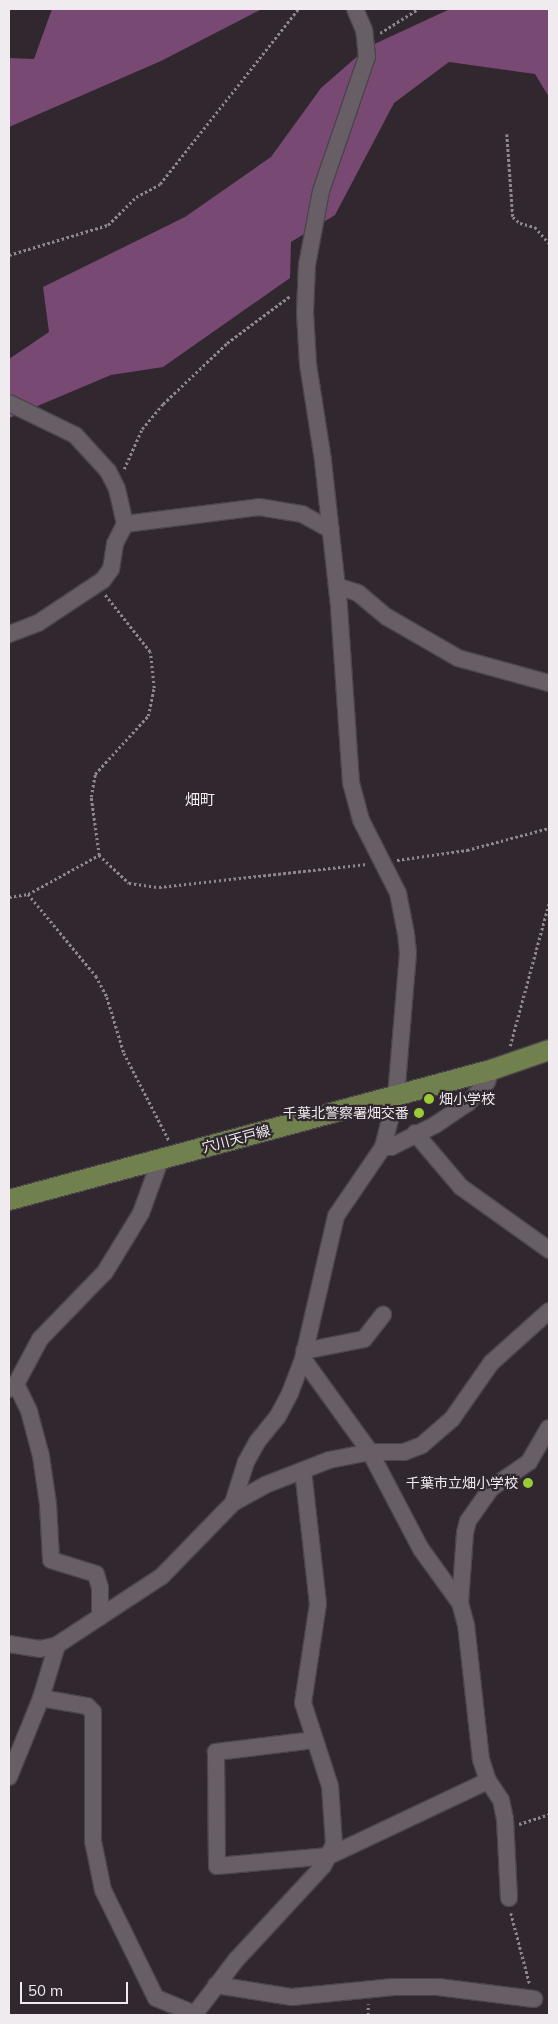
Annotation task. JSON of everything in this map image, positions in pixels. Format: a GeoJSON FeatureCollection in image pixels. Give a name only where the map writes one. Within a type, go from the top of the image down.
{"type":"FeatureCollection","features":[{"type":"Feature","properties":{"kind":"main road","name":"穴川天戸線"},"geometry":{"type":"LineString","coordinates":[[9,1200],[499,1068],[549,1050]]}},
{"type":"Feature","properties":{"kind":"street"},"geometry":{"type":"LineString","coordinates":[[234,1503],[246,1462],[257,1442],[278,1416],[303,1355],[336,1216],[383,1147],[396,1096],[408,953],[398,893],[384,862],[361,820],[351,783],[337,586],[308,364],[306,285],[321,191],[346,111],[363,73],[367,43],[355,9]]}},
{"type":"Feature","properties":{"kind":"street"},"geometry":{"type":"LineString","coordinates":[[9,403],[75,435],[108,471],[117,489],[125,524],[115,544],[112,569],[98,584],[38,623],[9,634]]}},
{"type":"Feature","properties":{"kind":"street"},"geometry":{"type":"LineString","coordinates":[[125,524],[259,507],[302,514],[331,530]]}},
{"type":"Feature","properties":{"kind":"street"},"geometry":{"type":"LineString","coordinates":[[337,586],[358,593],[387,617],[458,658],[549,683]]}},
{"type":"Feature","properties":{"kind":"street"},"geometry":{"type":"LineString","coordinates":[[383,1147],[391,1147],[415,1133],[434,1126],[468,1102],[499,1068]]}},
{"type":"Feature","properties":{"kind":"street"},"geometry":{"type":"LineString","coordinates":[[415,1133],[461,1187],[549,1250]]}},
{"type":"Feature","properties":{"kind":"street"},"geometry":{"type":"LineString","coordinates":[[100,1617],[100,1588],[96,1574],[52,1560],[48,1504],[41,1456],[29,1411],[12,1387],[40,1339],[105,1272],[140,1213],[158,1172],[169,1156]]}},
{"type":"Feature","properties":{"kind":"street"},"geometry":{"type":"LineString","coordinates":[[9,1644],[40,1649],[57,1645],[162,1576],[234,1503],[265,1485],[336,1458],[370,1452],[404,1452],[436,1435],[452,1419],[491,1363],[549,1311]]}},
{"type":"Feature","properties":{"kind":"street"},"geometry":{"type":"LineString","coordinates":[[303,1355],[364,1339],[383,1314]]}},
{"type":"Feature","properties":{"kind":"street"},"geometry":{"type":"LineString","coordinates":[[303,1355],[370,1452],[421,1549],[460,1603],[466,1625],[481,1760],[488,1781],[502,1800],[509,1898]]}},
{"type":"Feature","properties":{"kind":"street"},"geometry":{"type":"LineString","coordinates":[[460,1603],[468,1521],[490,1489],[536,1454],[549,1428]]}},
{"type":"Feature","properties":{"kind":"street"},"geometry":{"type":"LineString","coordinates":[[41,1698],[87,1706],[93,1712],[93,1841],[103,1890],[156,1998],[195,2014],[216,1986],[329,1856],[334,1844],[330,1786],[303,1703],[318,1604],[303,1472]]}},
{"type":"Feature","properties":{"kind":"street"},"geometry":{"type":"LineString","coordinates":[[9,1777],[41,1698],[57,1645]]}},
{"type":"Feature","properties":{"kind":"street"},"geometry":{"type":"LineString","coordinates":[[314,1740],[216,1752],[218,1866],[329,1856],[488,1781]]}},
{"type":"Feature","properties":{"kind":"street"},"geometry":{"type":"LineString","coordinates":[[216,1986],[292,1997],[394,1987],[438,1987],[534,1999]]}},
{"type":"Feature","properties":{"kind":"path"},"geometry":{"type":"LineString","coordinates":[[9,255],[108,225],[136,197],[160,184],[298,9]]}},
{"type":"Feature","properties":{"kind":"path"},"geometry":{"type":"LineString","coordinates":[[367,43],[418,9]]}},
{"type":"Feature","properties":{"kind":"path"},"geometry":{"type":"LineString","coordinates":[[507,134],[514,217],[520,223],[536,227],[549,243]]}},
{"type":"Feature","properties":{"kind":"path"},"geometry":{"type":"LineString","coordinates":[[117,489],[142,429],[162,404],[227,344],[306,285]]}},
{"type":"Feature","properties":{"kind":"path"},"geometry":{"type":"LineString","coordinates":[[98,584],[150,652],[154,688],[148,716],[95,774],[91,797],[99,855],[129,883],[159,887],[384,862],[467,850],[549,828]]}},
{"type":"Feature","properties":{"kind":"path"},"geometry":{"type":"LineString","coordinates":[[9,897],[28,894],[99,855]]}},
{"type":"Feature","properties":{"kind":"path"},"geometry":{"type":"LineString","coordinates":[[28,894],[96,976],[107,997],[124,1053],[169,1156]]}},
{"type":"Feature","properties":{"kind":"path"},"geometry":{"type":"LineString","coordinates":[[499,1068],[549,902]]}},
{"type":"Feature","properties":{"kind":"path"},"geometry":{"type":"LineString","coordinates":[[505,1829],[549,1814]]}},
{"type":"Feature","properties":{"kind":"path"},"geometry":{"type":"LineString","coordinates":[[509,1898],[513,1926],[534,1999]]}},
{"type":"Feature","properties":{"kind":"shaded area"},"geometry":{"type":"Polygon","coordinates":[[[52,9],[262,9],[161,61],[9,127],[9,58],[34,59],[52,9]]]}},
{"type":"Feature","properties":{"kind":"shaded area"},"geometry":{"type":"Polygon","coordinates":[[[450,9],[549,9],[549,97],[535,74],[449,62],[394,103],[335,215],[291,242],[290,278],[163,367],[111,375],[9,418],[9,359],[49,332],[43,287],[185,217],[271,157],[321,88],[368,47],[450,9]]]}},
{"type":"Feature","properties":{"kind":"place","name":"畑小学校"},"geometry":{"type":"Point","coordinates":[429,1099]}},
{"type":"Feature","properties":{"kind":"place","name":"千葉北警察署畑交番"},"geometry":{"type":"Point","coordinates":[419,1113]}},
{"type":"Feature","properties":{"kind":"place","name":"千葉市立畑小学校"},"geometry":{"type":"Point","coordinates":[528,1483]}},
{"type":"Feature","properties":{"kind":"district","name":"畑町"},"geometry":{"type":"Point","coordinates":[200,800]}}]}
